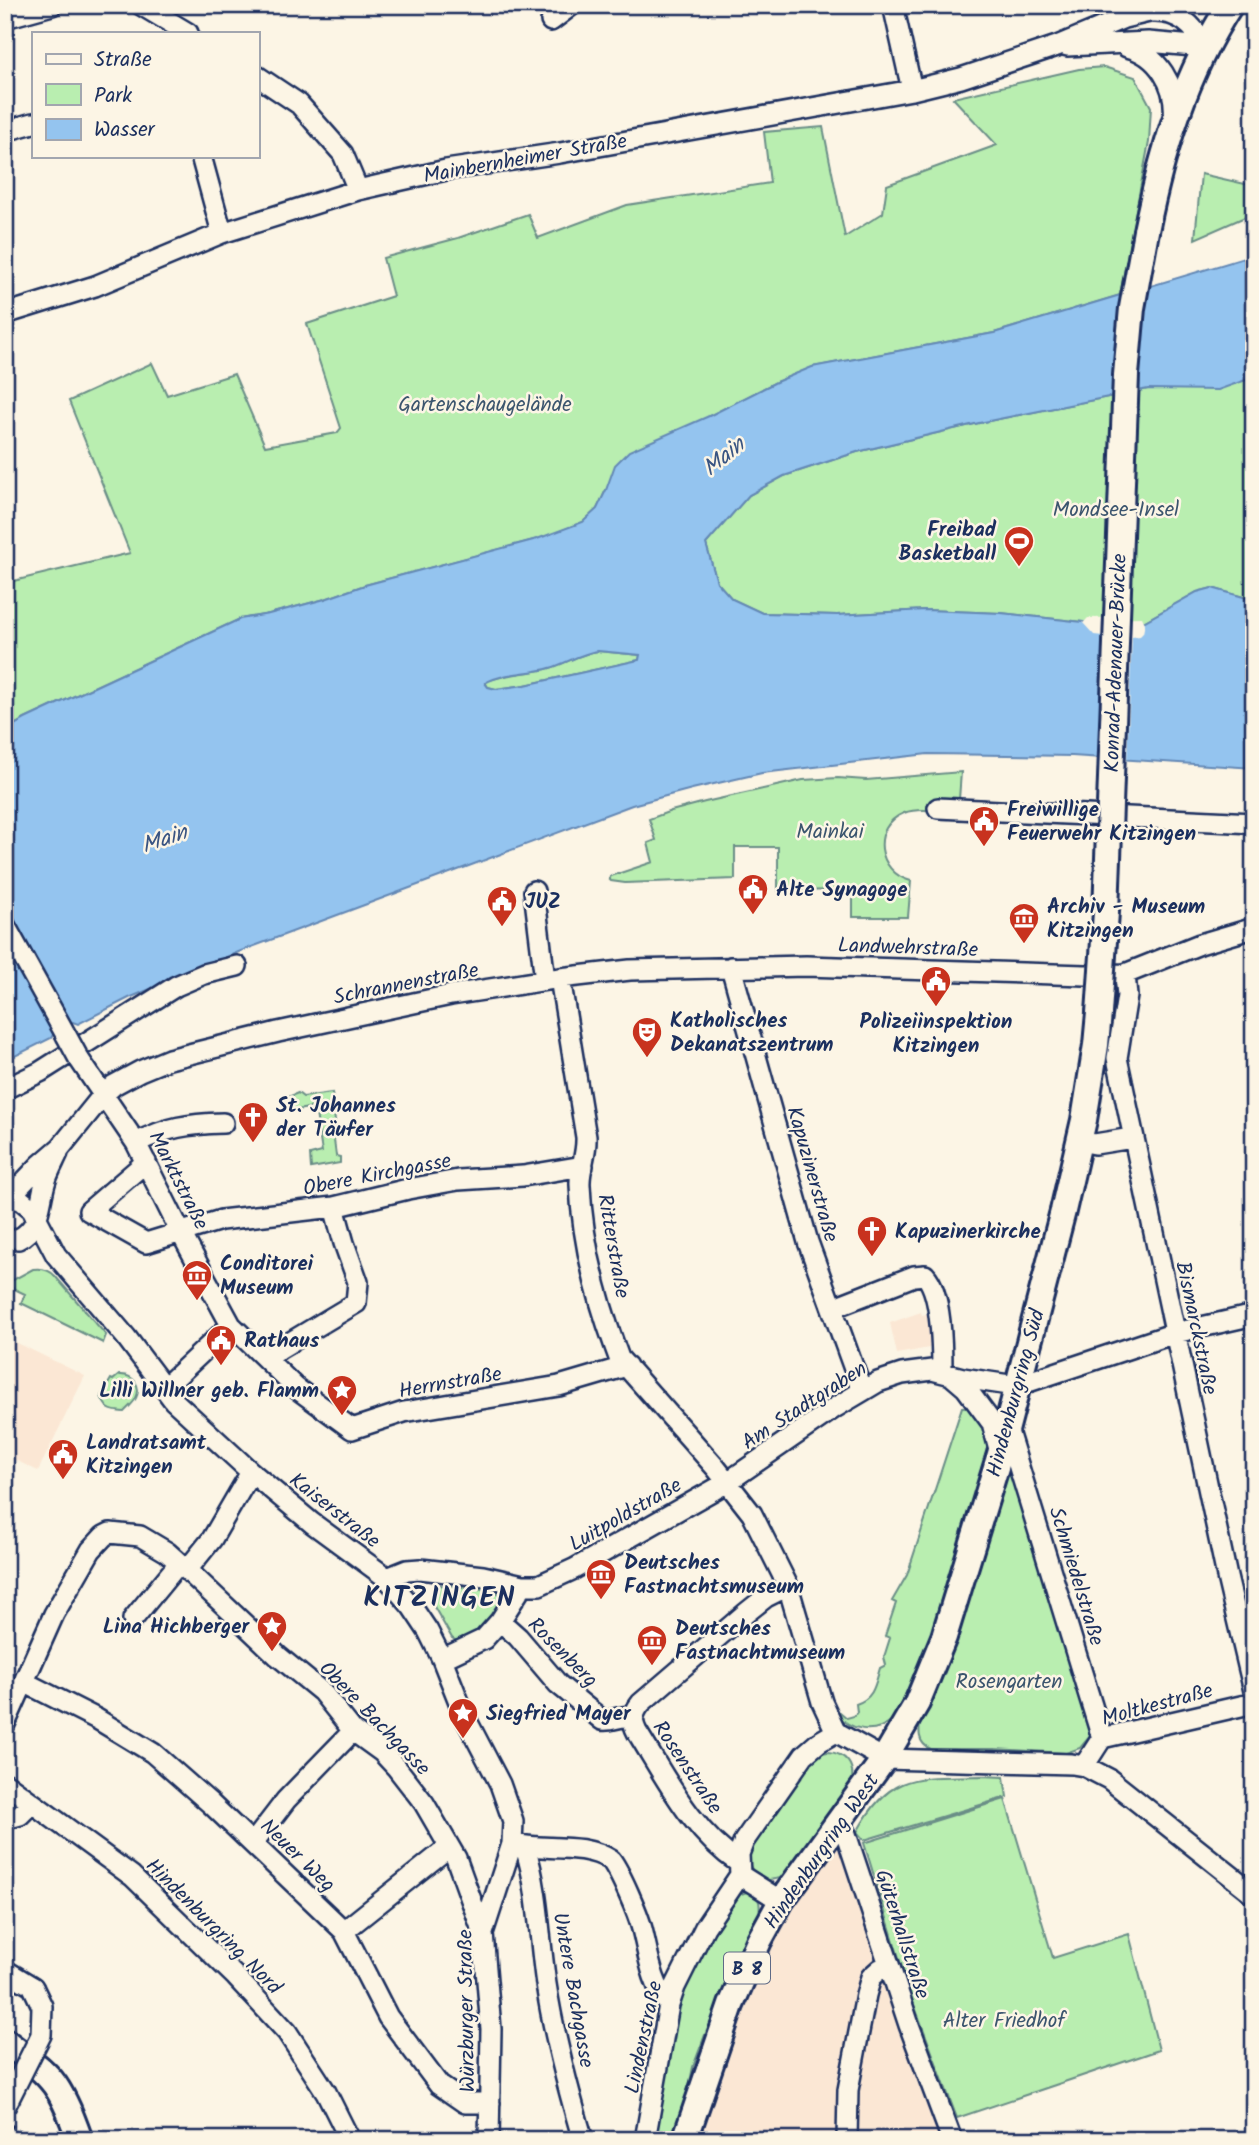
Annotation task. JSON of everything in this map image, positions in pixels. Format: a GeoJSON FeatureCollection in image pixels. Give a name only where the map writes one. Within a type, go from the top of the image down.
{"type":"FeatureCollection","features":[{"type":"Feature","properties":{"kind":"main road","name":"Mainbernheimer Straße"},"geometry":{"type":"LineString","coordinates":[[1146,231],[1173,121],[1205,47],[1230,5]]}},
{"type":"Feature","properties":{"kind":"main road","name":"Konrad-Adenauer-Brücke"},"geometry":{"type":"LineString","coordinates":[[1099,1013],[1105,924],[1126,375],[1134,295],[1146,231]]}},
{"type":"Feature","properties":{"kind":"main road","name":"Hindenburgring Süd"},"geometry":{"type":"LineString","coordinates":[[884,1759],[917,1703],[944,1637],[1000,1454],[1079,1141],[1099,1013]]}},
{"type":"Feature","properties":{"kind":"main road","name":"Hindenburgring West"},"geometry":{"type":"LineString","coordinates":[[685,2140],[730,2005],[759,1941],[781,1901],[884,1759]]}},
{"type":"Feature","properties":{"kind":"main road"},"geometry":{"type":"LineString","coordinates":[[5,2042],[41,2069],[55,2084],[80,2140]]}},
{"type":"Feature","properties":{"kind":"street"},"geometry":{"type":"LineString","coordinates":[[5,18],[52,5]]}},
{"type":"Feature","properties":{"kind":"street"},"geometry":{"type":"LineString","coordinates":[[141,5],[186,32]]}},
{"type":"Feature","properties":{"kind":"street"},"geometry":{"type":"LineString","coordinates":[[551,21],[572,5]]}},
{"type":"Feature","properties":{"kind":"street"},"geometry":{"type":"LineString","coordinates":[[893,5],[912,90]]}},
{"type":"Feature","properties":{"kind":"street","name":"Mainbernheimer Straße"},"geometry":{"type":"LineString","coordinates":[[6,312],[95,286],[222,233],[358,190],[446,170],[560,153],[912,90],[961,78],[1057,46],[1124,18],[1178,5]]}},
{"type":"Feature","properties":{"kind":"street","name":"Mainbernheimer Straße"},"geometry":{"type":"LineString","coordinates":[[1057,46],[1148,42],[1205,47],[1200,36],[1187,22],[1170,14],[1151,12]]}},
{"type":"Feature","properties":{"kind":"street","name":"Mainbernheimer Straße"},"geometry":{"type":"LineString","coordinates":[[1120,45],[1146,53],[1157,65],[1170,88],[1173,121]]}},
{"type":"Feature","properties":{"kind":"street"},"geometry":{"type":"LineString","coordinates":[[259,77],[299,104],[343,154],[358,190]]}},
{"type":"Feature","properties":{"kind":"street"},"geometry":{"type":"LineString","coordinates":[[5,131],[32,123]]}},
{"type":"Feature","properties":{"kind":"street"},"geometry":{"type":"LineString","coordinates":[[202,158],[222,233]]}},
{"type":"Feature","properties":{"kind":"street"},"geometry":{"type":"LineString","coordinates":[[937,808],[1254,823]]}},
{"type":"Feature","properties":{"kind":"street","name":"Ritterstraße"},"geometry":{"type":"LineString","coordinates":[[534,891],[586,1137],[586,1158],[580,1183],[593,1280],[615,1348],[619,1358],[716,1468],[752,1514],[788,1586],[822,1702],[836,1731]]}},
{"type":"Feature","properties":{"kind":"street","name":"Marktstraße"},"geometry":{"type":"LineString","coordinates":[[5,925],[103,1095],[136,1143],[231,1325],[296,1388],[352,1429]]}},
{"type":"Feature","properties":{"kind":"street"},"geometry":{"type":"LineString","coordinates":[[1125,974],[1200,944],[1254,928]]}},
{"type":"Feature","properties":{"kind":"street"},"geometry":{"type":"LineString","coordinates":[[5,1089],[79,1053],[176,986],[204,974],[237,966]]}},
{"type":"Feature","properties":{"kind":"street","name":"Landwehrstraße"},"geometry":{"type":"LineString","coordinates":[[731,967],[806,966],[1125,974]]}},
{"type":"Feature","properties":{"kind":"street","name":"Schrannenstraße"},"geometry":{"type":"LineString","coordinates":[[61,1147],[114,1085],[169,1059],[240,1040],[450,995],[631,970],[731,967]]}},
{"type":"Feature","properties":{"kind":"street","name":"Kapuzinerstraße"},"geometry":{"type":"LineString","coordinates":[[731,967],[808,1242],[862,1391]]}},
{"type":"Feature","properties":{"kind":"street","name":"Bismarckstraße"},"geometry":{"type":"LineString","coordinates":[[1125,974],[1126,996],[1116,1058],[1254,1691]]}},
{"type":"Feature","properties":{"kind":"street"},"geometry":{"type":"LineString","coordinates":[[136,1143],[168,1128],[223,1122]]}},
{"type":"Feature","properties":{"kind":"street"},"geometry":{"type":"LineString","coordinates":[[1079,1141],[1095,1144],[1132,1138]]}},
{"type":"Feature","properties":{"kind":"street"},"geometry":{"type":"LineString","coordinates":[[7,1200],[61,1147]]}},
{"type":"Feature","properties":{"kind":"street"},"geometry":{"type":"LineString","coordinates":[[12,1236],[29,1232],[37,1219],[46,1181],[61,1147]]}},
{"type":"Feature","properties":{"kind":"street","name":"Obere Kirchgasse"},"geometry":{"type":"LineString","coordinates":[[146,1162],[89,1211],[146,1243],[221,1220],[334,1207],[458,1180],[523,1176],[583,1166]]}},
{"type":"Feature","properties":{"kind":"street"},"geometry":{"type":"LineString","coordinates":[[7,1200],[18,1199],[27,1204],[56,1255]]}},
{"type":"Feature","properties":{"kind":"street"},"geometry":{"type":"LineString","coordinates":[[267,1360],[279,1349],[356,1303],[358,1282],[334,1207]]}},
{"type":"Feature","properties":{"kind":"street"},"geometry":{"type":"LineString","coordinates":[[12,1236],[56,1255]]}},
{"type":"Feature","properties":{"kind":"street","name":"Kaiserstraße"},"geometry":{"type":"LineString","coordinates":[[56,1255],[126,1337],[164,1388],[192,1418],[331,1539],[387,1578],[412,1607],[442,1659],[465,1717],[500,1784],[509,1807],[518,1845]]}},
{"type":"Feature","properties":{"kind":"street"},"geometry":{"type":"LineString","coordinates":[[832,1308],[914,1276],[925,1275],[932,1282],[947,1374],[966,1388],[992,1423],[1000,1454]]}},
{"type":"Feature","properties":{"kind":"street"},"geometry":{"type":"LineString","coordinates":[[1016,1386],[1175,1333],[1254,1314]]}},
{"type":"Feature","properties":{"kind":"street"},"geometry":{"type":"LineString","coordinates":[[164,1388],[231,1325]]}},
{"type":"Feature","properties":{"kind":"street","name":"Herrnstraße"},"geometry":{"type":"LineString","coordinates":[[352,1429],[404,1412],[565,1388],[627,1366]]}},
{"type":"Feature","properties":{"kind":"street","name":"Am Stadtgraben"},"geometry":{"type":"LineString","coordinates":[[726,1483],[877,1381],[917,1371],[1016,1386]]}},
{"type":"Feature","properties":{"kind":"street","name":"Schmiedelstraße"},"geometry":{"type":"LineString","coordinates":[[1006,1428],[1102,1738]]}},
{"type":"Feature","properties":{"kind":"street"},"geometry":{"type":"LineString","coordinates":[[133,1619],[212,1539],[251,1472]]}},
{"type":"Feature","properties":{"kind":"street","name":"Luitpoldstraße"},"geometry":{"type":"LineString","coordinates":[[523,1585],[545,1583],[574,1569],[726,1483]]}},
{"type":"Feature","properties":{"kind":"street","name":"Obere Bachgasse"},"geometry":{"type":"LineString","coordinates":[[24,1682],[63,1595],[91,1550],[104,1536],[117,1533],[140,1536],[167,1552],[183,1566],[278,1656],[322,1692],[353,1731],[382,1752],[396,1767],[424,1802],[456,1858],[483,1933]]}},
{"type":"Feature","properties":{"kind":"street"},"geometry":{"type":"LineString","coordinates":[[387,1578],[407,1570],[419,1569],[483,1576],[523,1585],[500,1621],[484,1639],[442,1659]]}},
{"type":"Feature","properties":{"kind":"street","name":"Rosenstraße"},"geometry":{"type":"LineString","coordinates":[[739,1869],[682,1805],[633,1725],[633,1716],[641,1703],[765,1597],[788,1586]]}},
{"type":"Feature","properties":{"kind":"street","name":"Rosenberg"},"geometry":{"type":"LineString","coordinates":[[500,1621],[518,1637],[558,1684],[602,1720],[633,1716]]}},
{"type":"Feature","properties":{"kind":"street"},"geometry":{"type":"LineString","coordinates":[[5,1724],[24,1682]]}},
{"type":"Feature","properties":{"kind":"street","name":"Neuer Weg"},"geometry":{"type":"LineString","coordinates":[[24,1682],[97,1719],[153,1753],[253,1843],[344,1931],[388,2017],[429,2074],[439,2085],[465,2103],[490,2104]]}},
{"type":"Feature","properties":{"kind":"street","name":"Moltkestraße"},"geometry":{"type":"LineString","coordinates":[[1084,1766],[1102,1738],[1254,1703]]}},
{"type":"Feature","properties":{"kind":"street"},"geometry":{"type":"LineString","coordinates":[[253,1843],[286,1800],[353,1731]]}},
{"type":"Feature","properties":{"kind":"street"},"geometry":{"type":"LineString","coordinates":[[836,1731],[843,1738],[884,1759],[1084,1766],[1110,1779],[1254,1895]]}},
{"type":"Feature","properties":{"kind":"street","name":"Lindenstraße"},"geometry":{"type":"LineString","coordinates":[[645,2140],[669,2005],[681,1973],[739,1869],[739,1854],[744,1841],[804,1755],[836,1731]]}},
{"type":"Feature","properties":{"kind":"street","name":"Hindenburgring Nord"},"geometry":{"type":"LineString","coordinates":[[5,1783],[132,1875],[236,1977],[287,2032],[326,2092],[350,2140]]}},
{"type":"Feature","properties":{"kind":"street"},"geometry":{"type":"LineString","coordinates":[[5,1819],[20,1815],[32,1803]]}},
{"type":"Feature","properties":{"kind":"street","name":"Güterhallstraße"},"geometry":{"type":"LineString","coordinates":[[839,1822],[846,1834],[889,1966],[952,2140]]}},
{"type":"Feature","properties":{"kind":"street"},"geometry":{"type":"LineString","coordinates":[[518,1845],[585,1850],[611,1860],[641,1924],[650,1969],[669,2005]]}},
{"type":"Feature","properties":{"kind":"street","name":"Würzburger Straße"},"geometry":{"type":"LineString","coordinates":[[489,2140],[491,2029],[483,1933],[518,1845]]}},
{"type":"Feature","properties":{"kind":"street","name":"Untere Bachgasse"},"geometry":{"type":"LineString","coordinates":[[518,1845],[532,1869],[546,1983],[569,2096],[583,2140]]}},
{"type":"Feature","properties":{"kind":"street"},"geometry":{"type":"LineString","coordinates":[[344,1931],[449,1847]]}},
{"type":"Feature","properties":{"kind":"street"},"geometry":{"type":"LineString","coordinates":[[739,1869],[781,1901]]}},
{"type":"Feature","properties":{"kind":"street"},"geometry":{"type":"LineString","coordinates":[[847,2140],[848,2090],[866,1995],[871,1977],[880,1969],[889,1966]]}},
{"type":"Feature","properties":{"kind":"street"},"geometry":{"type":"LineString","coordinates":[[5,1970],[33,1987],[42,2006],[41,2035],[5,2107]]}},
{"type":"Feature","properties":{"kind":"shaded area"},"geometry":{"type":"Polygon","coordinates":[[[921,1312],[922,1315],[931,1313],[934,1347],[897,1354],[890,1323],[921,1312]]]}},
{"type":"Feature","properties":{"kind":"shaded area"},"geometry":{"type":"Polygon","coordinates":[[[5,1337],[85,1376],[38,1471],[5,1455],[5,1337]]]}},
{"type":"Feature","properties":{"kind":"shaded area"},"geometry":{"type":"Polygon","coordinates":[[[837,1848],[851,1865],[943,2140],[696,2140],[736,2015],[789,1907],[837,1848]]]}},
{"type":"Feature","properties":{"kind":"green space","name":"Gartenschaugelände"},"geometry":{"type":"Polygon","coordinates":[[[1104,67],[1135,77],[1151,107],[1149,142],[1120,295],[994,333],[813,367],[776,382],[709,416],[606,490],[597,509],[583,522],[545,537],[365,585],[325,599],[240,619],[5,730],[5,583],[130,553],[69,401],[152,363],[167,395],[234,374],[265,446],[337,433],[341,428],[307,324],[393,296],[383,258],[458,238],[528,214],[538,238],[627,205],[770,183],[764,132],[823,127],[845,237],[883,213],[887,185],[997,145],[953,98],[1079,69],[1104,67]]]}},
{"type":"Feature","properties":{"kind":"green space"},"geometry":{"type":"Polygon","coordinates":[[[1201,174],[1254,186],[1254,213],[1195,239],[1201,174]]]}},
{"type":"Feature","properties":{"kind":"green space","name":"Mondsee-Insel"},"geometry":{"type":"Polygon","coordinates":[[[1254,377],[1254,600],[1212,588],[1197,592],[1145,621],[1083,622],[1001,613],[925,610],[837,615],[762,613],[732,599],[717,582],[706,544],[749,495],[784,476],[857,452],[979,423],[1148,389],[1216,386],[1254,377]]]}},
{"type":"Feature","properties":{"kind":"green space"},"geometry":{"type":"Polygon","coordinates":[[[598,651],[640,655],[639,660],[525,685],[496,689],[488,687],[485,682],[550,668],[598,651]]]}},
{"type":"Feature","properties":{"kind":"green space","name":"Mainkai"},"geometry":{"type":"Polygon","coordinates":[[[961,772],[958,813],[910,811],[893,820],[882,838],[882,849],[891,869],[911,881],[908,917],[853,917],[853,890],[778,891],[778,847],[735,847],[735,879],[625,883],[609,879],[653,862],[648,843],[656,840],[649,819],[671,811],[803,780],[866,780],[961,772]]]}},
{"type":"Feature","properties":{"kind":"green space"},"geometry":{"type":"Polygon","coordinates":[[[298,1093],[303,1097],[332,1093],[336,1131],[333,1132],[336,1156],[340,1157],[340,1163],[311,1168],[310,1155],[322,1152],[315,1107],[291,1111],[286,1109],[284,1101],[298,1093]]]}},
{"type":"Feature","properties":{"kind":"green space"},"geometry":{"type":"Polygon","coordinates":[[[33,1269],[45,1270],[55,1276],[106,1335],[103,1343],[21,1303],[25,1294],[8,1286],[11,1281],[33,1269]]]}},
{"type":"Feature","properties":{"kind":"green space"},"geometry":{"type":"Polygon","coordinates":[[[119,1375],[128,1376],[138,1389],[135,1400],[124,1412],[109,1408],[101,1396],[111,1379],[119,1375]]]}},
{"type":"Feature","properties":{"kind":"green space"},"geometry":{"type":"Polygon","coordinates":[[[975,1406],[989,1437],[988,1447],[937,1622],[892,1720],[878,1728],[855,1727],[836,1713],[840,1712],[847,1718],[854,1716],[857,1712],[856,1704],[867,1698],[875,1685],[880,1668],[886,1665],[884,1657],[890,1638],[885,1636],[896,1603],[892,1601],[907,1575],[962,1407],[975,1406]]]}},
{"type":"Feature","properties":{"kind":"green space","name":"Rosengarten"},"geometry":{"type":"Polygon","coordinates":[[[1007,1468],[1091,1735],[1080,1748],[1066,1753],[931,1749],[921,1739],[921,1715],[1007,1468]]]}},
{"type":"Feature","properties":{"kind":"green space"},"geometry":{"type":"Polygon","coordinates":[[[440,1585],[494,1590],[503,1597],[492,1618],[471,1635],[457,1641],[452,1638],[433,1605],[432,1601],[440,1585]]]}},
{"type":"Feature","properties":{"kind":"green space"},"geometry":{"type":"Polygon","coordinates":[[[828,1752],[845,1758],[851,1766],[851,1784],[788,1873],[781,1878],[769,1880],[755,1875],[749,1864],[749,1852],[807,1761],[828,1752]]]}},
{"type":"Feature","properties":{"kind":"green space"},"geometry":{"type":"Polygon","coordinates":[[[1004,1777],[1007,1797],[864,1840],[857,1832],[882,1797],[908,1782],[923,1778],[1004,1777]]]}},
{"type":"Feature","properties":{"kind":"green space","name":"Alter Friedhof"},"geometry":{"type":"Polygon","coordinates":[[[1005,1799],[1053,1958],[1129,1934],[1159,2050],[957,2118],[910,1994],[864,1843],[1005,1799]]]}},
{"type":"Feature","properties":{"kind":"green space"},"geometry":{"type":"Polygon","coordinates":[[[747,1892],[758,1900],[759,1914],[705,2035],[693,2067],[684,2111],[674,2140],[649,2140],[660,2102],[683,1988],[725,1910],[738,1895],[747,1892]]]}},
{"type":"Feature","properties":{"kind":"water","name":"Main"},"geometry":{"type":"Polygon","coordinates":[[[1254,255],[1254,377],[1218,390],[1148,389],[979,423],[857,452],[784,476],[749,495],[706,544],[717,582],[732,599],[762,613],[837,615],[925,610],[1001,613],[1083,622],[1145,621],[1197,592],[1212,588],[1254,600],[1254,768],[1072,756],[928,754],[762,773],[692,789],[632,805],[241,951],[129,998],[78,1024],[73,1022],[54,1033],[51,1038],[5,1061],[5,730],[240,619],[325,599],[365,585],[537,539],[583,522],[597,509],[615,465],[629,451],[812,367],[994,333],[1254,255]],[[592,652],[550,668],[500,677],[485,683],[496,689],[525,685],[639,660],[640,655],[592,652]]]}},
{"type":"Feature","properties":{"kind":"pier"},"geometry":{"type":"Polygon","coordinates":[[[1142,617],[1145,623],[1143,633],[1132,637],[1127,763],[1099,761],[1103,636],[1094,635],[1083,623],[1088,618],[1142,617]]]}},
{"type":"Feature","properties":{"kind":"railway"},"geometry":{"type":"LineString","coordinates":[[5,2122],[32,2140]]}},
{"type":"Feature","properties":{"kind":"place","name":"Freibad Basketball"},"geometry":{"type":"Point","coordinates":[1019,568]}},
{"type":"Feature","properties":{"kind":"place","name":"Freiwillige Feuerwehr Kitzingen"},"geometry":{"type":"Point","coordinates":[984,848]}},
{"type":"Feature","properties":{"kind":"place","name":"Alte Synagoge"},"geometry":{"type":"Point","coordinates":[753,916]}},
{"type":"Feature","properties":{"kind":"place","name":"JUZ"},"geometry":{"type":"Point","coordinates":[502,928]}},
{"type":"Feature","properties":{"kind":"place","name":"Archiv - Museum Kitzingen"},"geometry":{"type":"Point","coordinates":[1024,945]}},
{"type":"Feature","properties":{"kind":"place","name":"Polizeiinspektion Kitzingen"},"geometry":{"type":"Point","coordinates":[936,1008]}},
{"type":"Feature","properties":{"kind":"place","name":"Katholisches Dekanatszentrum"},"geometry":{"type":"Point","coordinates":[647,1059]}},
{"type":"Feature","properties":{"kind":"place","name":"St. Johannes der Täufer"},"geometry":{"type":"Point","coordinates":[253,1144]}},
{"type":"Feature","properties":{"kind":"place","name":"Kapuzinerkirche"},"geometry":{"type":"Point","coordinates":[872,1258]}},
{"type":"Feature","properties":{"kind":"place","name":"Conditorei Museum"},"geometry":{"type":"Point","coordinates":[197,1302]}},
{"type":"Feature","properties":{"kind":"place","name":"Rathaus"},"geometry":{"type":"Point","coordinates":[221,1367]}},
{"type":"Feature","properties":{"kind":"place","name":"Lilli Willner geb. Flamm"},"geometry":{"type":"Point","coordinates":[342,1417]}},
{"type":"Feature","properties":{"kind":"place","name":"Landratsamt Kitzingen"},"geometry":{"type":"Point","coordinates":[63,1481]}},
{"type":"Feature","properties":{"kind":"place","name":"Deutsches Fastnachtsmuseum"},"geometry":{"type":"Point","coordinates":[601,1601]}},
{"type":"Feature","properties":{"kind":"place","name":"Lina Hichberger"},"geometry":{"type":"Point","coordinates":[272,1653]}},
{"type":"Feature","properties":{"kind":"place","name":"Deutsches Fastnachtmuseum"},"geometry":{"type":"Point","coordinates":[652,1667]}},
{"type":"Feature","properties":{"kind":"place","name":"Siegfried Mayer"},"geometry":{"type":"Point","coordinates":[463,1740]}},
{"type":"Feature","properties":{"kind":"district","name":"KITZINGEN"},"geometry":{"type":"Point","coordinates":[440,1596]}}]}
